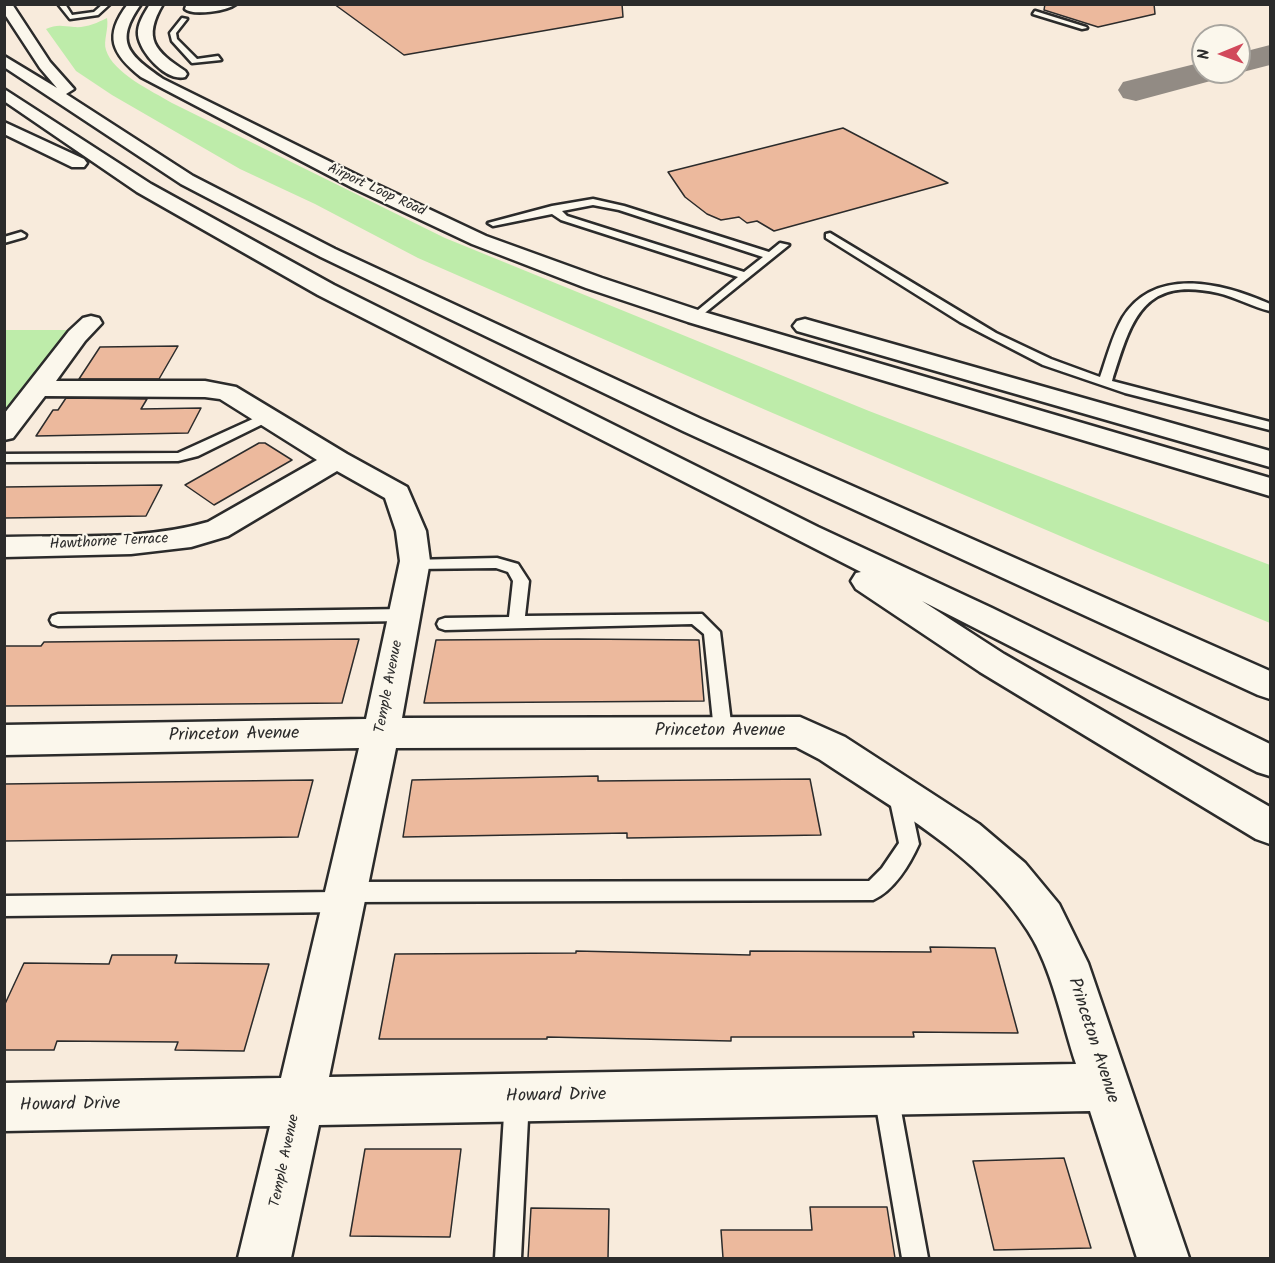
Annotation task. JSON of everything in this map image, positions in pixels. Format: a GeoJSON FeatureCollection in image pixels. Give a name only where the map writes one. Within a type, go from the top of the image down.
{"type":"FeatureCollection","features":[{"type":"Feature","properties":{"kind":"main road"},"geometry":{"type":"LineString","coordinates":[[5,4],[45,65],[64,87],[87,106],[179,160],[187,180]]}},
{"type":"Feature","properties":{"kind":"main road","name":"Airport Loop Road"},"geometry":{"type":"LineString","coordinates":[[135,4],[122,21],[118,36],[122,52],[135,67],[158,82],[360,184],[479,240],[594,283],[702,303]]}},
{"type":"Feature","properties":{"kind":"main road"},"geometry":{"type":"LineString","coordinates":[[157,4],[146,19],[143,33],[148,48],[161,62],[183,76],[278,122]]}},
{"type":"Feature","properties":{"kind":"main road"},"geometry":{"type":"LineString","coordinates":[[187,14],[230,4]]}},
{"type":"Feature","properties":{"kind":"main road"},"geometry":{"type":"LineString","coordinates":[[4,60],[187,180],[328,253],[692,425],[1270,686]]}},
{"type":"Feature","properties":{"kind":"main road"},"geometry":{"type":"LineString","coordinates":[[4,94],[144,188],[326,290],[807,534],[981,616],[1270,761]]}},
{"type":"Feature","properties":{"kind":"main road"},"geometry":{"type":"LineString","coordinates":[[4,127],[75,162],[144,188]]}},
{"type":"Feature","properties":{"kind":"main road"},"geometry":{"type":"LineString","coordinates":[[473,213],[524,235]]}},
{"type":"Feature","properties":{"kind":"main road"},"geometry":{"type":"LineString","coordinates":[[702,303],[1270,459]]}},
{"type":"Feature","properties":{"kind":"main road"},"geometry":{"type":"LineString","coordinates":[[702,303],[1270,487]]}},
{"type":"Feature","properties":{"kind":"main road"},"geometry":{"type":"LineString","coordinates":[[4,432],[77,336],[91,323]]}},
{"type":"Feature","properties":{"kind":"main road","name":"Temple Avenue"},"geometry":{"type":"LineString","coordinates":[[38,388],[206,389],[227,392],[337,460],[397,493],[411,531],[415,564],[405,615],[265,1258]]}},
{"type":"Feature","properties":{"kind":"main road","name":"Hawthorne Terrace"},"geometry":{"type":"LineString","coordinates":[[4,547],[131,544],[190,537],[218,529],[337,460]]}},
{"type":"Feature","properties":{"kind":"main road"},"geometry":{"type":"LineString","coordinates":[[807,534],[852,571],[992,663],[1270,827]]}},
{"type":"Feature","properties":{"kind":"main road","name":"Princeton Avenue"},"geometry":{"type":"LineString","coordinates":[[4,740],[381,733],[800,732],[832,748],[965,836],[1011,876],[1044,918],[1066,963],[1163,1258]]}},
{"type":"Feature","properties":{"kind":"main road","name":"Howard Drive"},"geometry":{"type":"LineString","coordinates":[[4,1107],[1107,1088]]}},
{"type":"Feature","properties":{"kind":"lane"},"geometry":{"type":"LineString","coordinates":[[61,4],[70,17],[96,14],[106,4]]}},
{"type":"Feature","properties":{"kind":"lane"},"geometry":{"type":"LineString","coordinates":[[1035,13],[1084,28]]}},
{"type":"Feature","properties":{"kind":"lane"},"geometry":{"type":"LineString","coordinates":[[187,14],[173,33],[174,40],[195,61],[218,58]]}},
{"type":"Feature","properties":{"kind":"lane"},"geometry":{"type":"LineString","coordinates":[[493,223],[582,202],[605,204],[771,256]]}},
{"type":"Feature","properties":{"kind":"lane"},"geometry":{"type":"LineString","coordinates":[[552,209],[564,218],[745,276]]}},
{"type":"Feature","properties":{"kind":"lane"},"geometry":{"type":"LineString","coordinates":[[4,240],[21,235]]}},
{"type":"Feature","properties":{"kind":"lane"},"geometry":{"type":"LineString","coordinates":[[830,236],[1018,349],[1074,373],[1270,426]]}},
{"type":"Feature","properties":{"kind":"lane"},"geometry":{"type":"LineString","coordinates":[[702,303],[745,276],[784,245]]}},
{"type":"Feature","properties":{"kind":"lane"},"geometry":{"type":"LineString","coordinates":[[1105,382],[1124,327],[1134,310],[1144,300],[1159,293],[1192,287],[1221,289],[1270,308]]}},
{"type":"Feature","properties":{"kind":"lane"},"geometry":{"type":"LineString","coordinates":[[4,458],[178,457],[193,453],[266,417]]}},
{"type":"Feature","properties":{"kind":"lane"},"geometry":{"type":"LineString","coordinates":[[415,564],[497,563],[513,567],[521,581],[516,622]]}},
{"type":"Feature","properties":{"kind":"lane"},"geometry":{"type":"LineString","coordinates":[[58,620],[405,615]]}},
{"type":"Feature","properties":{"kind":"lane"},"geometry":{"type":"LineString","coordinates":[[446,624],[696,618],[712,632],[723,731]]}},
{"type":"Feature","properties":{"kind":"lane"},"geometry":{"type":"LineString","coordinates":[[4,906],[345,897],[873,890],[889,875],[909,844],[898,792]]}},
{"type":"Feature","properties":{"kind":"lane"},"geometry":{"type":"LineString","coordinates":[[885,1091],[915,1258]]}},
{"type":"Feature","properties":{"kind":"lane"},"geometry":{"type":"LineString","coordinates":[[508,1258],[518,1098]]}},
{"type":"Feature","properties":{"kind":"green space"},"geometry":{"type":"Polygon","coordinates":[[[107,18],[106,50],[116,66],[134,81],[172,103],[445,238],[869,411],[1270,565],[1270,623],[768,411],[418,258],[315,204],[240,169],[112,95],[76,71],[46,29],[57,26],[83,27],[107,18]]]}},
{"type":"Feature","properties":{"kind":"green space"},"geometry":{"type":"Polygon","coordinates":[[[5,330],[74,330],[5,420],[5,330]]]}},
{"type":"Feature","properties":{"kind":"building"},"geometry":{"type":"Polygon","coordinates":[[[334,4],[622,4],[623,17],[404,55],[334,4]]]}},
{"type":"Feature","properties":{"kind":"building"},"geometry":{"type":"Polygon","coordinates":[[[1045,4],[1154,4],[1155,14],[1098,27],[1044,10],[1045,4]]]}},
{"type":"Feature","properties":{"kind":"building"},"geometry":{"type":"Polygon","coordinates":[[[843,128],[948,183],[774,231],[757,221],[747,223],[739,217],[721,220],[707,214],[685,197],[668,172],[843,128]]]}},
{"type":"Feature","properties":{"kind":"building"},"geometry":{"type":"Polygon","coordinates":[[[178,346],[159,379],[79,379],[100,347],[178,346]]]}},
{"type":"Feature","properties":{"kind":"building"},"geometry":{"type":"Polygon","coordinates":[[[66,398],[147,399],[141,409],[201,408],[188,433],[36,436],[53,410],[58,410],[66,398]]]}},
{"type":"Feature","properties":{"kind":"building"},"geometry":{"type":"Polygon","coordinates":[[[259,443],[265,443],[292,460],[214,505],[185,485],[259,443]]]}},
{"type":"Feature","properties":{"kind":"building"},"geometry":{"type":"Polygon","coordinates":[[[162,485],[146,516],[4,518],[4,487],[162,485]]]}},
{"type":"Feature","properties":{"kind":"building"},"geometry":{"type":"Polygon","coordinates":[[[359,639],[342,703],[4,706],[4,646],[41,646],[44,642],[359,639]]]}},
{"type":"Feature","properties":{"kind":"building"},"geometry":{"type":"Polygon","coordinates":[[[436,640],[699,640],[704,701],[424,703],[436,640]]]}},
{"type":"Feature","properties":{"kind":"building"},"geometry":{"type":"Polygon","coordinates":[[[598,776],[598,781],[810,779],[821,835],[627,838],[627,833],[403,837],[412,780],[598,776]]]}},
{"type":"Feature","properties":{"kind":"building"},"geometry":{"type":"Polygon","coordinates":[[[313,780],[298,837],[4,841],[4,784],[313,780]]]}},
{"type":"Feature","properties":{"kind":"building"},"geometry":{"type":"Polygon","coordinates":[[[930,947],[995,948],[1018,1033],[913,1032],[914,1037],[731,1037],[731,1041],[547,1037],[547,1039],[379,1039],[395,954],[576,953],[576,951],[750,955],[750,951],[931,952],[930,947]]]}},
{"type":"Feature","properties":{"kind":"building"},"geometry":{"type":"Polygon","coordinates":[[[112,955],[177,955],[175,963],[269,964],[244,1051],[175,1050],[178,1042],[57,1041],[54,1050],[4,1050],[4,1006],[24,963],[109,964],[112,955]]]}},
{"type":"Feature","properties":{"kind":"building"},"geometry":{"type":"Polygon","coordinates":[[[365,1149],[461,1149],[450,1237],[350,1236],[365,1149]]]}},
{"type":"Feature","properties":{"kind":"building"},"geometry":{"type":"Polygon","coordinates":[[[1064,1158],[1091,1248],[994,1250],[973,1161],[1064,1158]]]}},
{"type":"Feature","properties":{"kind":"building"},"geometry":{"type":"Polygon","coordinates":[[[810,1207],[887,1207],[895,1258],[723,1258],[721,1230],[812,1230],[810,1207]]]}},
{"type":"Feature","properties":{"kind":"building"},"geometry":{"type":"Polygon","coordinates":[[[531,1208],[609,1209],[608,1258],[528,1258],[531,1208]]]}},
{"type":"Feature","properties":{"kind":"taxiway"},"geometry":{"type":"LineString","coordinates":[[1251,60],[1270,55]]}},
{"type":"Feature","properties":{"kind":"taxiway"},"geometry":{"type":"LineString","coordinates":[[1136,90],[1191,76]]}}]}
